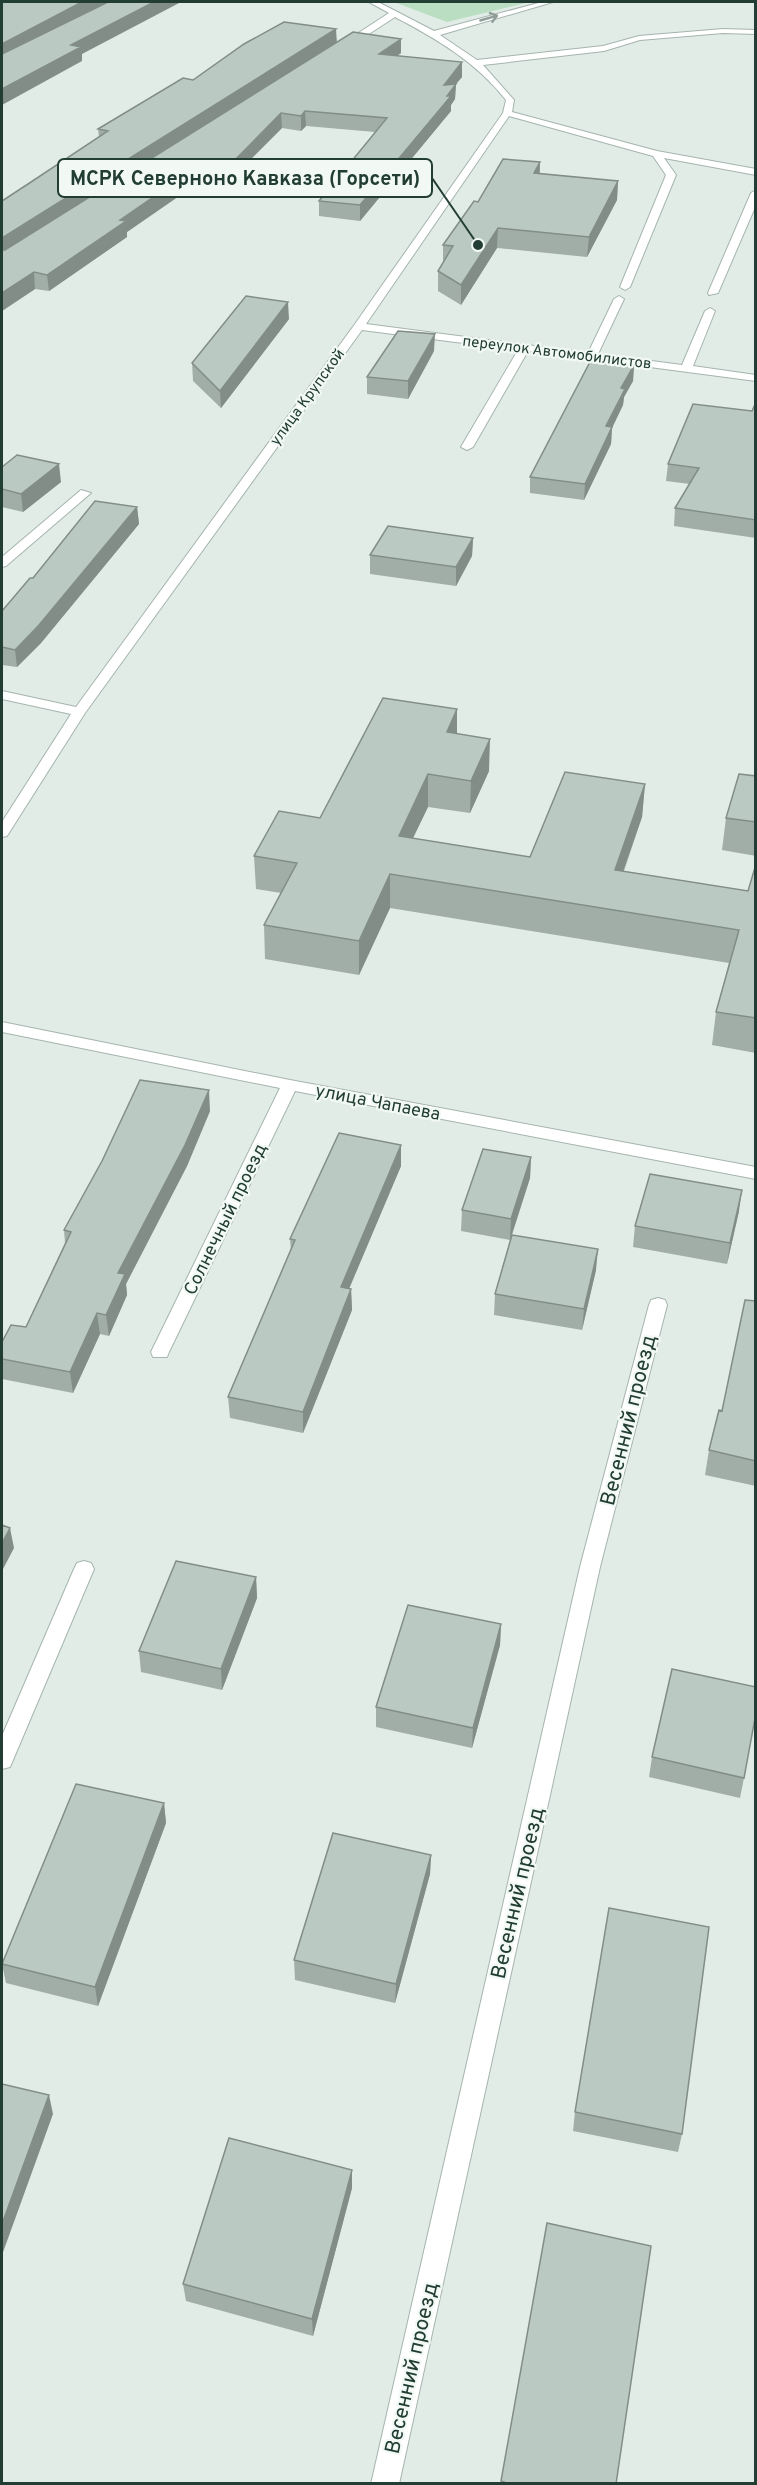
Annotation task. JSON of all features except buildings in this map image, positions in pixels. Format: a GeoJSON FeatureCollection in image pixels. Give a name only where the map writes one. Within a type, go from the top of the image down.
{"type":"FeatureCollection","features":[{"type":"Feature","properties":{"kind":"street"},"geometry":{"type":"LineString","coordinates":[[373,2],[433,34],[498,81],[510,100],[507,113],[656,154],[756,172]]}},
{"type":"Feature","properties":{"kind":"street"},"geometry":{"type":"LineString","coordinates":[[433,34],[549,2]]}},
{"type":"Feature","properties":{"kind":"street"},"geometry":{"type":"LineString","coordinates":[[335,52],[395,14]]}},
{"type":"Feature","properties":{"kind":"street"},"geometry":{"type":"LineString","coordinates":[[476,63],[604,48],[639,38],[723,31],[756,32]]}},
{"type":"Feature","properties":{"kind":"street","name":"улица Крупской"},"geometry":{"type":"LineString","coordinates":[[2,832],[79,712],[359,326],[507,113]]}},
{"type":"Feature","properties":{"kind":"street"},"geometry":{"type":"LineString","coordinates":[[625,287],[671,176],[656,154]]}},
{"type":"Feature","properties":{"kind":"street"},"geometry":{"type":"LineString","coordinates":[[713,293],[756,193]]}},
{"type":"Feature","properties":{"kind":"street"},"geometry":{"type":"LineString","coordinates":[[592,356],[619,299]]}},
{"type":"Feature","properties":{"kind":"street"},"geometry":{"type":"LineString","coordinates":[[686,369],[710,311]]}},
{"type":"Feature","properties":{"kind":"street","name":"переулок Автомобилистов"},"geometry":{"type":"LineString","coordinates":[[359,326],[756,378]]}},
{"type":"Feature","properties":{"kind":"street"},"geometry":{"type":"LineString","coordinates":[[467,447],[525,347]]}},
{"type":"Feature","properties":{"kind":"street"},"geometry":{"type":"LineString","coordinates":[[2,563],[85,493]]}},
{"type":"Feature","properties":{"kind":"street"},"geometry":{"type":"LineString","coordinates":[[2,695],[79,712]]}},
{"type":"Feature","properties":{"kind":"street","name":"улица Чапаева"},"geometry":{"type":"LineString","coordinates":[[2,1027],[290,1085],[756,1173]]}},
{"type":"Feature","properties":{"kind":"street","name":"Солнечный проезд"},"geometry":{"type":"LineString","coordinates":[[160,1352],[290,1085]]}},
{"type":"Feature","properties":{"kind":"street","name":"Весенний проезд"},"geometry":{"type":"LineString","coordinates":[[385,2484],[590,1567],[658,1305]]}},
{"type":"Feature","properties":{"kind":"street"},"geometry":{"type":"LineString","coordinates":[[2,1760],[84,1569]]}},
{"type":"Feature","properties":{"kind":"green space"},"geometry":{"type":"Polygon","coordinates":[[[394,2],[530,2],[447,22],[394,2]]]}},
{"type":"Feature","properties":{"kind":"place","name":"МСРК Северноно Кавказа (Горсети)"},"geometry":{"type":"Point","coordinates":[478,245]}}]}
